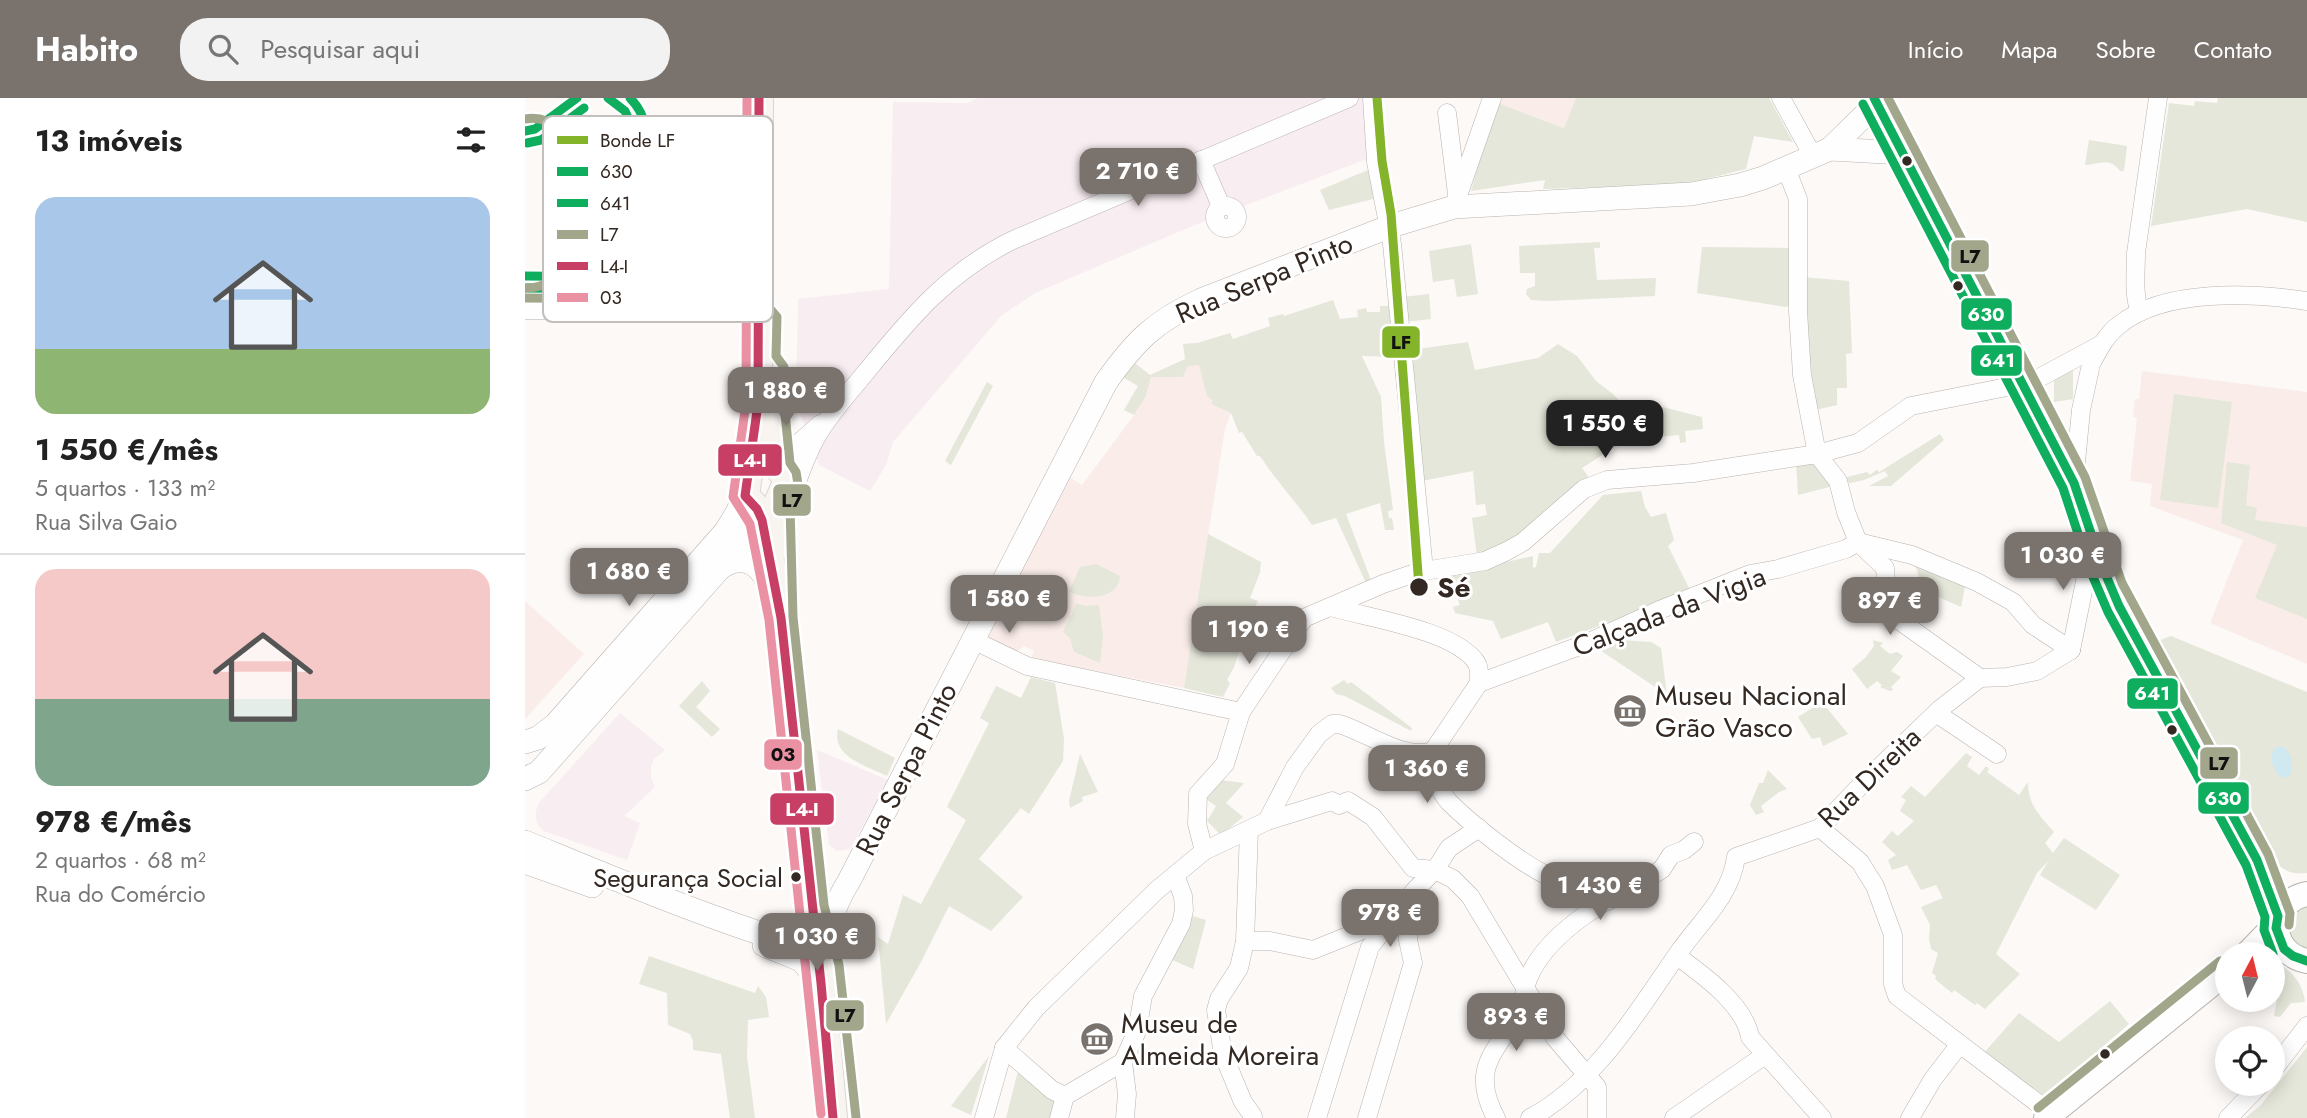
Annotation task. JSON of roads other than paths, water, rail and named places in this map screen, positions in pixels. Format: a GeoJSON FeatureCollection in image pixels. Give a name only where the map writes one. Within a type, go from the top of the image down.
{"type":"FeatureCollection","features":[{"type":"Feature","properties":{"kind":"main road"},"geometry":{"type":"LineString","coordinates":[[759,98],[759,116]]}},
{"type":"Feature","properties":{"kind":"main road"},"geometry":{"type":"LineString","coordinates":[[768,116],[769,98]]}},
{"type":"Feature","properties":{"kind":"main road"},"geometry":{"type":"LineString","coordinates":[[773,257],[774,98]]}},
{"type":"Feature","properties":{"kind":"main road"},"geometry":{"type":"LineString","coordinates":[[1875,100],[2074,483],[2093,542],[2119,606],[2257,860],[2278,920],[2279,939],[2284,949],[2303,961]]}},
{"type":"Feature","properties":{"kind":"main road"},"geometry":{"type":"LineString","coordinates":[[757,322],[758,404],[816,936],[833,1118]]}},
{"type":"Feature","properties":{"kind":"main road"},"geometry":{"type":"LineString","coordinates":[[765,322],[764,361],[772,369]]}},
{"type":"Feature","properties":{"kind":"main road"},"geometry":{"type":"LineString","coordinates":[[772,322],[773,413],[767,492],[780,561],[781,618]]}},
{"type":"Feature","properties":{"kind":"main road"},"geometry":{"type":"LineString","coordinates":[[2257,860],[2283,884],[2306,894]]}},
{"type":"Feature","properties":{"kind":"main road"},"geometry":{"type":"LineString","coordinates":[[2258,942],[2278,920],[2289,901],[2306,894]]}},
{"type":"Feature","properties":{"kind":"main road"},"geometry":{"type":"LineString","coordinates":[[816,936],[845,1118]]}},
{"type":"Feature","properties":{"kind":"main road"},"geometry":{"type":"LineString","coordinates":[[2285,955],[2303,961]]}},
{"type":"Feature","properties":{"kind":"main road"},"geometry":{"type":"LineString","coordinates":[[2051,1117],[2215,982]]}},
{"type":"Feature","properties":{"kind":"street"},"geometry":{"type":"LineString","coordinates":[[525,779],[539,772],[720,568],[767,492],[896,336],[945,284],[986,254],[1349,98]]}},
{"type":"Feature","properties":{"kind":"street"},"geometry":{"type":"LineString","coordinates":[[1372,98],[1376,162],[1389,227],[1424,570]]}},
{"type":"Feature","properties":{"kind":"street"},"geometry":{"type":"LineString","coordinates":[[1456,202],[1492,98]]}},
{"type":"Feature","properties":{"kind":"street"},"geometry":{"type":"LineString","coordinates":[[1781,98],[1821,153]]}},
{"type":"Feature","properties":{"kind":"street"},"geometry":{"type":"LineString","coordinates":[[2140,312],[2135,295],[2136,257],[2158,98]]}},
{"type":"Feature","properties":{"kind":"street","name":"Rua Serpa Pinto"},"geometry":{"type":"LineString","coordinates":[[1821,153],[1875,100]]}},
{"type":"Feature","properties":{"kind":"street"},"geometry":{"type":"LineString","coordinates":[[1447,113],[1456,202]]}},
{"type":"Feature","properties":{"kind":"street","name":"Rua Serpa Pinto"},"geometry":{"type":"LineString","coordinates":[[816,936],[849,881],[1107,382],[1130,349],[1146,332],[1175,312],[1201,300],[1456,202],[1691,194],[1739,185],[1821,153],[1903,153]]}},
{"type":"Feature","properties":{"kind":"street"},"geometry":{"type":"LineString","coordinates":[[1201,160],[1221,206]]}},
{"type":"Feature","properties":{"kind":"street"},"geometry":{"type":"LineString","coordinates":[[1786,167],[1798,199],[1798,311],[1802,375],[1817,454],[1838,481],[1858,542],[1885,568],[1888,607],[1897,619],[1980,678],[2007,677],[2037,671],[2071,650],[2093,542]]}},
{"type":"Feature","properties":{"kind":"street"},"geometry":{"type":"LineString","coordinates":[[2074,483],[2081,410],[2091,367],[2102,344],[2119,325],[2140,312],[2162,304],[2219,296],[2273,296],[2307,301]]}},
{"type":"Feature","properties":{"kind":"street"},"geometry":{"type":"LineString","coordinates":[[525,310],[543,310]]}},
{"type":"Feature","properties":{"kind":"street"},"geometry":{"type":"LineString","coordinates":[[1204,851],[1197,824],[1198,794],[1225,764],[1241,712],[1304,618],[1383,584],[1424,570],[1485,561],[1507,551],[1523,542],[1572,498],[1595,483],[1693,473],[1817,454],[1859,443],[1911,406],[2022,384],[2037,379],[2102,344]]}},
{"type":"Feature","properties":{"kind":"street"},"geometry":{"type":"LineString","coordinates":[[773,413],[787,426],[799,428],[815,437]]}},
{"type":"Feature","properties":{"kind":"street"},"geometry":{"type":"LineString","coordinates":[[780,561],[786,513],[815,437]]}},
{"type":"Feature","properties":{"kind":"street"},"geometry":{"type":"LineString","coordinates":[[525,742],[538,738],[555,724],[726,531],[739,511],[767,492]]}},
{"type":"Feature","properties":{"kind":"street"},"geometry":{"type":"LineString","coordinates":[[1858,542],[1904,552],[1977,582],[2013,602],[2033,625],[2071,650]]}},
{"type":"Feature","properties":{"kind":"street","name":"Calçada da Vigia"},"geometry":{"type":"LineString","coordinates":[[1479,683],[1585,644],[1663,609],[1750,575],[1846,549],[1858,542]]}},
{"type":"Feature","properties":{"kind":"street"},"geometry":{"type":"LineString","coordinates":[[720,568],[738,560],[755,565],[770,585],[781,618]]}},
{"type":"Feature","properties":{"kind":"street"},"geometry":{"type":"LineString","coordinates":[[1331,607],[1445,639],[1464,650],[1476,662],[1479,668],[1479,683],[1428,750],[1426,761],[1440,790],[1479,828],[1542,873],[1583,890],[1603,903]]}},
{"type":"Feature","properties":{"kind":"street"},"geometry":{"type":"LineString","coordinates":[[973,640],[1027,666],[1241,712]]}},
{"type":"Feature","properties":{"kind":"street","name":"Rua Direita"},"geometry":{"type":"LineString","coordinates":[[1530,1118],[1562,1097],[1609,1050],[1718,903],[1734,869],[1736,857],[1820,828],[1862,783],[1935,713],[1980,678]]}},
{"type":"Feature","properties":{"kind":"street"},"geometry":{"type":"LineString","coordinates":[[1935,713],[1997,754]]}},
{"type":"Feature","properties":{"kind":"street"},"geometry":{"type":"LineString","coordinates":[[1267,821],[1295,767],[1332,724],[1339,723],[1374,740],[1428,750]]}},
{"type":"Feature","properties":{"kind":"street"},"geometry":{"type":"LineString","coordinates":[[1282,792],[1300,812]]}},
{"type":"Feature","properties":{"kind":"street"},"geometry":{"type":"LineString","coordinates":[[983,1118],[1004,1048],[1036,1008],[1157,890],[1204,851],[1225,839],[1267,821],[1332,801],[1339,805],[1348,801],[1373,817],[1413,868],[1434,870],[1460,884],[1478,906],[1556,1039],[1597,1087],[1597,1118]]}},
{"type":"Feature","properties":{"kind":"street"},"geometry":{"type":"LineString","coordinates":[[525,825],[538,840],[601,867],[617,880]]}},
{"type":"Feature","properties":{"kind":"street"},"geometry":{"type":"LineString","coordinates":[[1317,1118],[1375,942],[1449,848],[1479,828]]}},
{"type":"Feature","properties":{"kind":"street"},"geometry":{"type":"LineString","coordinates":[[1820,828],[1853,855],[1866,869],[1875,886],[1893,936],[1893,984],[1897,996],[2051,1117]]}},
{"type":"Feature","properties":{"kind":"street"},"geometry":{"type":"LineString","coordinates":[[1249,830],[1245,941],[1240,968],[1217,1004],[1216,1018],[1223,1054],[1243,1102],[1253,1116]]}},
{"type":"Feature","properties":{"kind":"street"},"geometry":{"type":"LineString","coordinates":[[525,842],[764,935],[779,939],[808,940],[816,936]]}},
{"type":"Feature","properties":{"kind":"street"},"geometry":{"type":"LineString","coordinates":[[1496,1118],[1483,1085],[1486,1065],[1522,1007],[1529,976],[1562,931],[1603,903],[1626,893],[1662,869],[1671,855],[1694,842]]}},
{"type":"Feature","properties":{"kind":"street"},"geometry":{"type":"LineString","coordinates":[[530,859],[816,936]]}},
{"type":"Feature","properties":{"kind":"street"},"geometry":{"type":"LineString","coordinates":[[530,859],[592,886]]}},
{"type":"Feature","properties":{"kind":"street"},"geometry":{"type":"LineString","coordinates":[[1125,1118],[1127,1094],[1123,1062],[1137,1031],[1143,996],[1181,924],[1185,910],[1175,875]]}},
{"type":"Feature","properties":{"kind":"street","name":"Rua Serpa Pinto"},"geometry":{"type":"LineString","coordinates":[[816,936],[816,889],[830,893],[842,888],[849,881]]}},
{"type":"Feature","properties":{"kind":"street"},"geometry":{"type":"LineString","coordinates":[[764,935],[792,926],[799,919],[808,901],[816,936]]}},
{"type":"Feature","properties":{"kind":"street"},"geometry":{"type":"LineString","coordinates":[[1245,941],[1270,941],[1313,950],[1395,917]]}},
{"type":"Feature","properties":{"kind":"street"},"geometry":{"type":"LineString","coordinates":[[1367,1118],[1413,963],[1408,928],[1395,917]]}},
{"type":"Feature","properties":{"kind":"street"},"geometry":{"type":"LineString","coordinates":[[1375,942],[1394,929],[1408,940]]}},
{"type":"Feature","properties":{"kind":"street"},"geometry":{"type":"LineString","coordinates":[[1677,956],[1718,989],[1748,1024],[1750,1037],[1822,1118]]}},
{"type":"Feature","properties":{"kind":"street"},"geometry":{"type":"LineString","coordinates":[[2285,1054],[2307,1026]]}},
{"type":"Feature","properties":{"kind":"street"},"geometry":{"type":"LineString","coordinates":[[1910,1118],[1938,1071],[1960,1044]]}},
{"type":"Feature","properties":{"kind":"street"},"geometry":{"type":"LineString","coordinates":[[1004,1048],[1052,1090],[1065,1097]]}},
{"type":"Feature","properties":{"kind":"street"},"geometry":{"type":"LineString","coordinates":[[1674,1118],[1765,1055]]}},
{"type":"Feature","properties":{"kind":"street"},"geometry":{"type":"LineString","coordinates":[[1059,1118],[1065,1097],[1123,1062]]}},
{"type":"Feature","properties":{"kind":"street"},"geometry":{"type":"LineString","coordinates":[[2228,1118],[2249,1096]]}},
{"type":"Feature","properties":{"kind":"water"},"geometry":{"type":"Polygon","coordinates":[[[2276,747],[2285,747],[2292,759],[2291,774],[2284,778],[2277,774],[2271,760],[2276,747]]]}},
{"type":"Feature","properties":{"kind":"tram line","name":"LF"},"geometry":{"type":"LineString","coordinates":[[1377,98],[1382,161],[1391,214],[1419,587]]}},
{"type":"Feature","properties":{"kind":"place","name":"Sé"},"geometry":{"type":"Point","coordinates":[1419,587]}},
{"type":"Feature","properties":{"kind":"place","name":"Museu Nacional Grão Vasco"},"geometry":{"type":"Point","coordinates":[1630,711]}},
{"type":"Feature","properties":{"kind":"place","name":"Segurança Social"},"geometry":{"type":"Point","coordinates":[796,877]}},
{"type":"Feature","properties":{"kind":"place","name":"Museu de Almeida Moreira"},"geometry":{"type":"Point","coordinates":[1097,1039]}}]}
